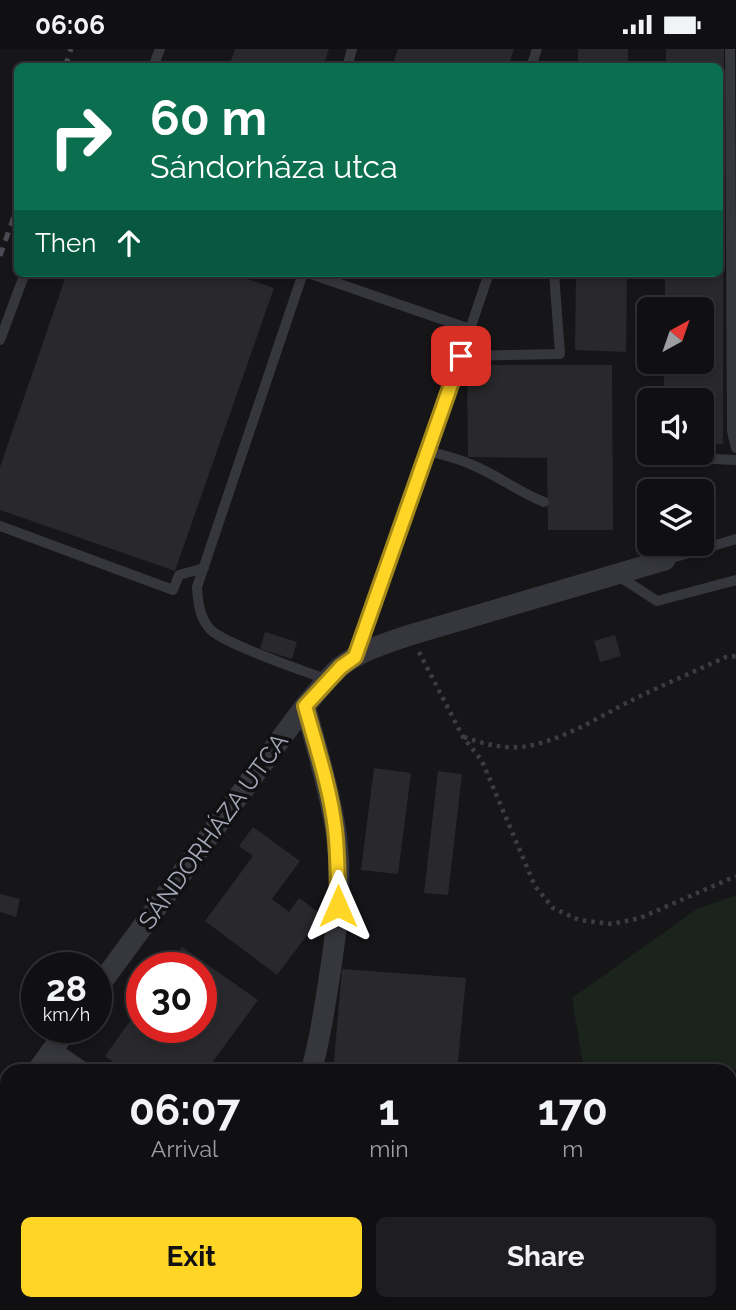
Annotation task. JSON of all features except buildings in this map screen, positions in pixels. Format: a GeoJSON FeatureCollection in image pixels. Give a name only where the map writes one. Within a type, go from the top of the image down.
{"type":"FeatureCollection","features":[{"type":"Feature","properties":{"kind":"street","name":"SÁNDORHÁZA UTCA"},"geometry":{"type":"LineString","coordinates":[[112,968],[305,706],[341,667],[380,645],[410,635],[665,559]]}},
{"type":"Feature","properties":{"kind":"street","name":"SÁNDORHÁZA UTCA"},"geometry":{"type":"LineString","coordinates":[[305,706],[335,825],[339,860],[336,934],[321,1033],[313,1064]]}},
{"type":"Feature","properties":{"kind":"street"},"geometry":{"type":"LineString","coordinates":[[42,1064],[57,1043]]}},
{"type":"Feature","properties":{"kind":"street"},"geometry":{"type":"LineString","coordinates":[[51,1051],[69,1064]]}},
{"type":"Feature","properties":{"kind":"lane"},"geometry":{"type":"LineString","coordinates":[[730,49],[734,314],[732,431],[736,448]]}},
{"type":"Feature","properties":{"kind":"lane"},"geometry":{"type":"LineString","coordinates":[[0,340],[24,277]]}},
{"type":"Feature","properties":{"kind":"lane"},"geometry":{"type":"LineString","coordinates":[[304,277],[197,587],[198,604],[210,630],[225,639],[328,680]]}},
{"type":"Feature","properties":{"kind":"lane"},"geometry":{"type":"LineString","coordinates":[[317,277],[470,329]]}},
{"type":"Feature","properties":{"kind":"lane"},"geometry":{"type":"LineString","coordinates":[[355,657],[488,277]]}},
{"type":"Feature","properties":{"kind":"lane"},"geometry":{"type":"LineString","coordinates":[[461,356],[560,354],[554,277]]}},
{"type":"Feature","properties":{"kind":"lane"},"geometry":{"type":"LineString","coordinates":[[428,451],[469,463],[544,502]]}},
{"type":"Feature","properties":{"kind":"lane"},"geometry":{"type":"LineString","coordinates":[[714,459],[736,460]]}},
{"type":"Feature","properties":{"kind":"lane"},"geometry":{"type":"LineString","coordinates":[[0,526],[173,590],[179,575],[204,568]]}},
{"type":"Feature","properties":{"kind":"lane"},"geometry":{"type":"LineString","coordinates":[[665,559],[736,539]]}},
{"type":"Feature","properties":{"kind":"lane"},"geometry":{"type":"LineString","coordinates":[[617,575],[657,601],[736,580]]}},
{"type":"Feature","properties":{"kind":"path"},"geometry":{"type":"LineString","coordinates":[[410,635],[463,737],[482,761],[535,886],[553,908],[579,919],[612,924],[640,918],[736,876]]}},
{"type":"Feature","properties":{"kind":"path"},"geometry":{"type":"LineString","coordinates":[[463,737],[501,747],[526,747],[555,739],[659,687],[726,657],[736,656]]}},
{"type":"Feature","properties":{"kind":"shaded area"},"geometry":{"type":"Polygon","coordinates":[[[736,895],[736,1064],[583,1064],[572,998],[697,909],[736,895]]]}},
{"type":"Feature","properties":{"kind":"railway"},"geometry":{"type":"LineString","coordinates":[[66,63],[71,49]]}},
{"type":"Feature","properties":{"kind":"railway"},"geometry":{"type":"LineString","coordinates":[[0,256],[14,216]]}},
{"type":"Feature","properties":{"kind":"route"},"geometry":{"type":"LineString","coordinates":[[338,906],[339,860],[335,825],[305,706],[341,667],[355,657],[461,356]]}}]}
